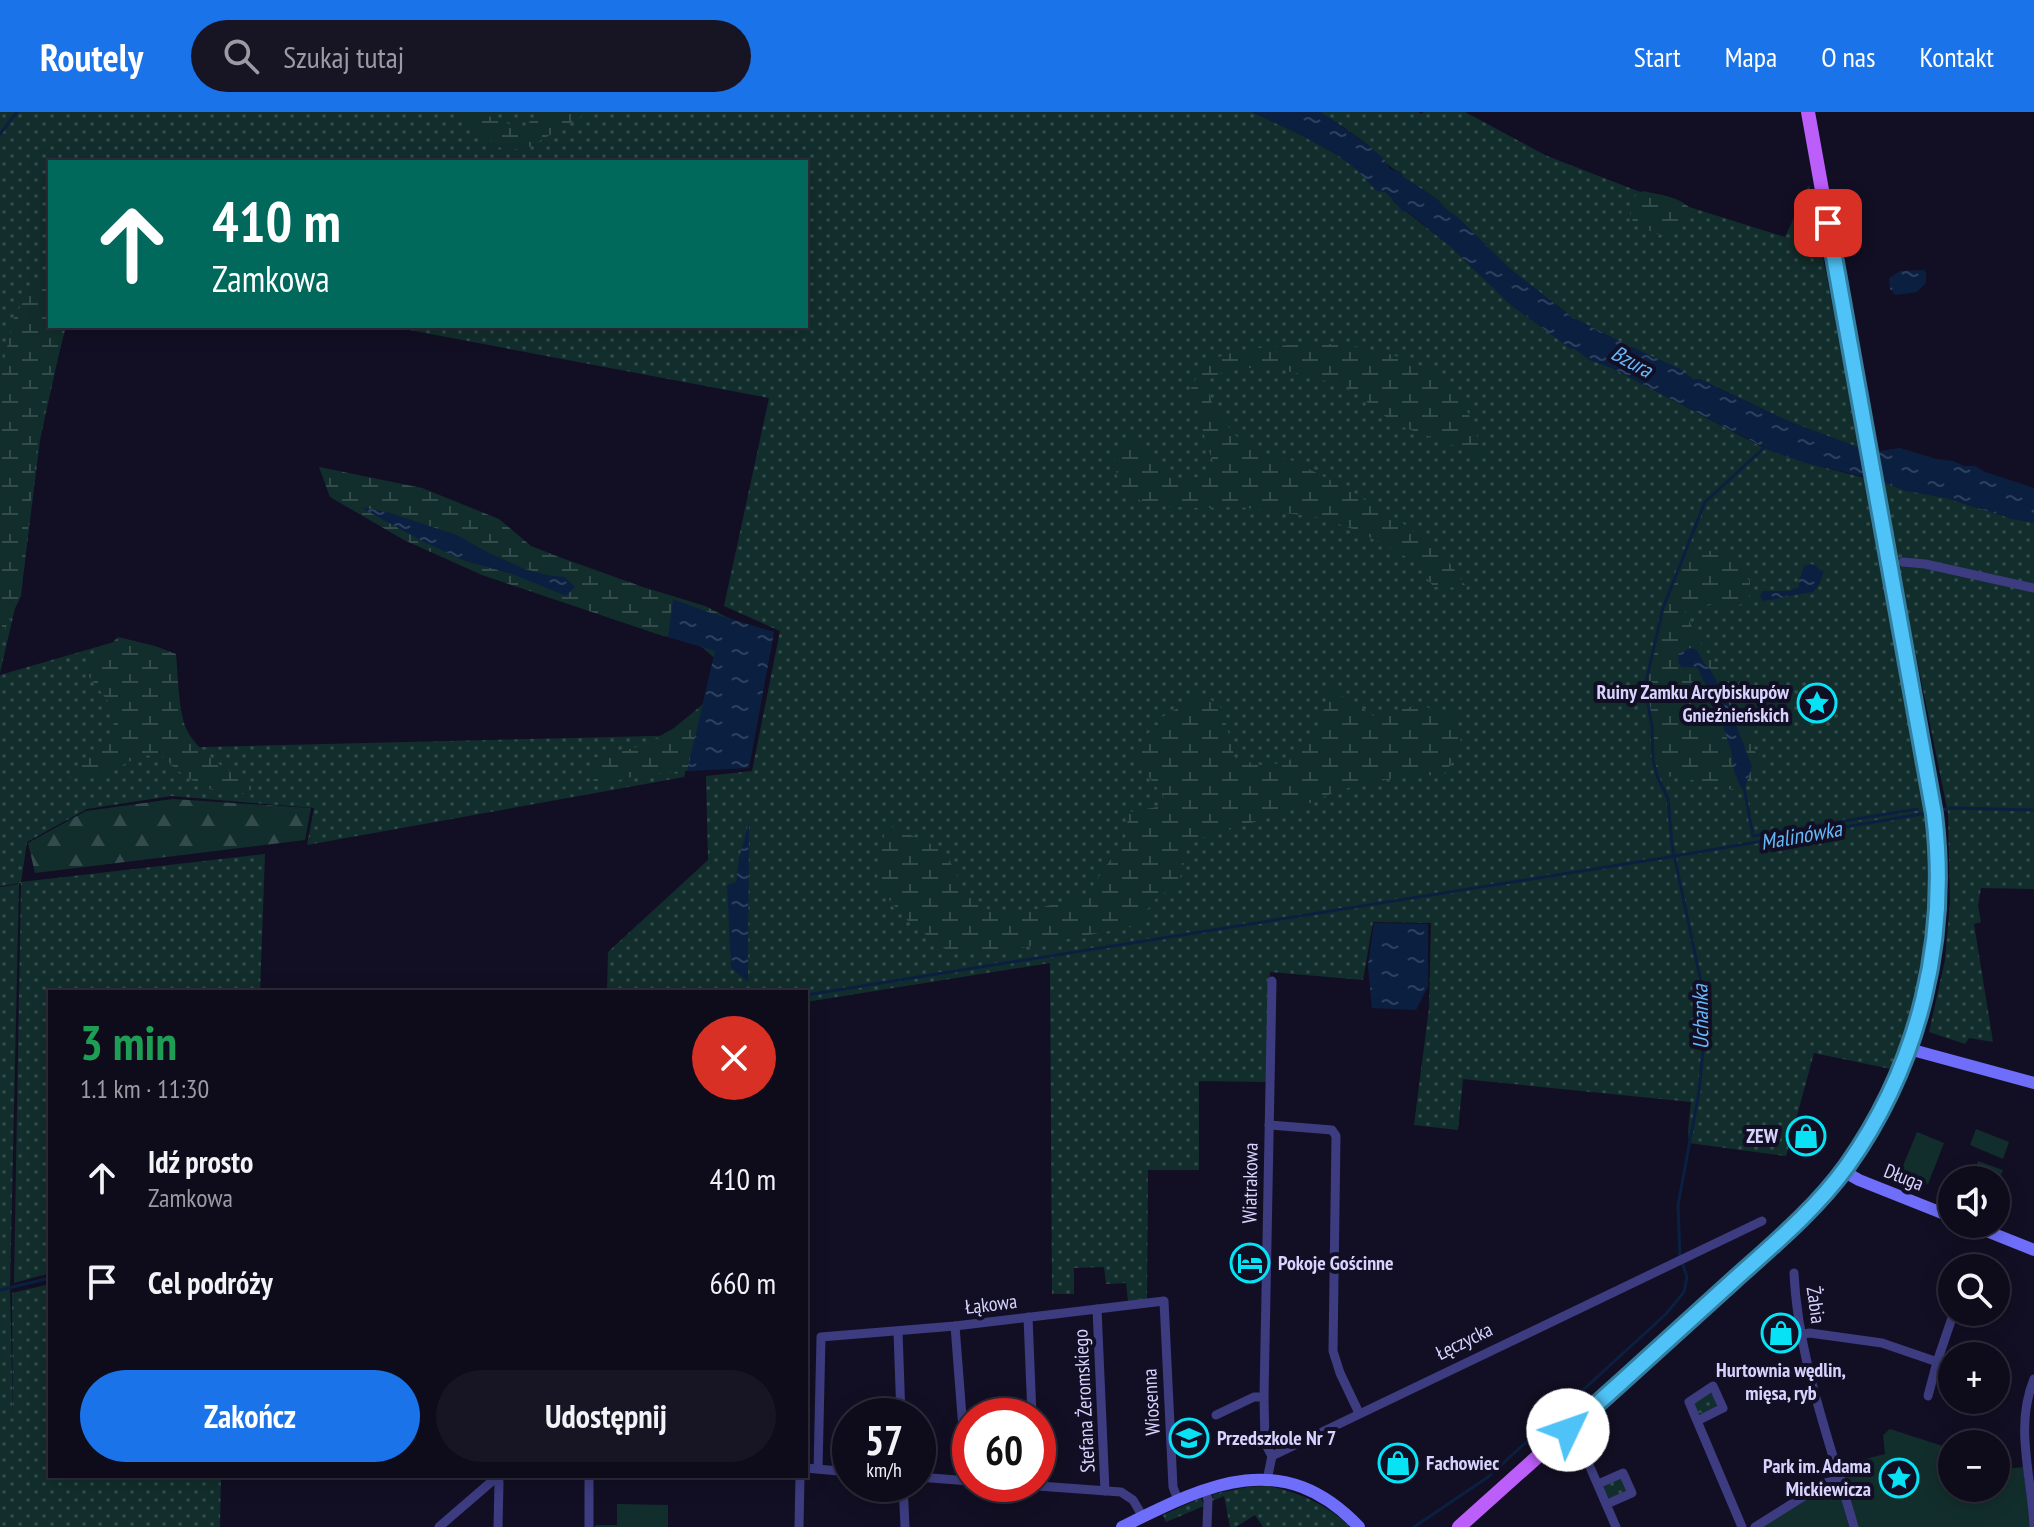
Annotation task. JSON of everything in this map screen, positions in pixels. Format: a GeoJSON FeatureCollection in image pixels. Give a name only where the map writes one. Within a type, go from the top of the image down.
{"type":"FeatureCollection","features":[{"type":"Feature","properties":{"kind":"main road"},"geometry":{"type":"LineString","coordinates":[[1459,1527],[1802,1218],[1843,1171],[1883,1107],[1909,1049],[1922,1006],[1933,956],[1938,911],[1934,814],[1808,112]]}},
{"type":"Feature","properties":{"kind":"street"},"geometry":{"type":"LineString","coordinates":[[1903,562],[2034,588]]}},
{"type":"Feature","properties":{"kind":"street","name":"Wiatrakowa"},"geometry":{"type":"LineString","coordinates":[[1267,1480],[1272,1456],[1265,1443],[1264,1397],[1272,981]]}},
{"type":"Feature","properties":{"kind":"street"},"geometry":{"type":"LineString","coordinates":[[1909,1049],[2034,1083]]}},
{"type":"Feature","properties":{"kind":"street"},"geometry":{"type":"LineString","coordinates":[[1269,1125],[1332,1130],[1336,1136],[1333,1351],[1359,1413]]}},
{"type":"Feature","properties":{"kind":"street","name":"Długa"},"geometry":{"type":"LineString","coordinates":[[1843,1171],[1938,1211]]}},
{"type":"Feature","properties":{"kind":"street","name":"Łęczycka"},"geometry":{"type":"LineString","coordinates":[[1272,1456],[1762,1221]]}},
{"type":"Feature","properties":{"kind":"street"},"geometry":{"type":"LineString","coordinates":[[2004,1238],[2034,1250]]}},
{"type":"Feature","properties":{"kind":"street","name":"Żabia"},"geometry":{"type":"LineString","coordinates":[[1794,1273],[1809,1370],[1854,1527]]}},
{"type":"Feature","properties":{"kind":"street","name":"Łąkowa"},"geometry":{"type":"LineString","coordinates":[[818,1469],[821,1337],[898,1332],[1164,1301]]}},
{"type":"Feature","properties":{"kind":"street","name":"Wiosenna"},"geometry":{"type":"LineString","coordinates":[[1164,1301],[1173,1487],[1178,1500]]}},
{"type":"Feature","properties":{"kind":"street","name":"Stefana Żeromskiego"},"geometry":{"type":"LineString","coordinates":[[1097,1309],[1105,1491]]}},
{"type":"Feature","properties":{"kind":"street"},"geometry":{"type":"LineString","coordinates":[[1028,1317],[1031,1398]]}},
{"type":"Feature","properties":{"kind":"street"},"geometry":{"type":"LineString","coordinates":[[955,1326],[961,1398]]}},
{"type":"Feature","properties":{"kind":"street"},"geometry":{"type":"LineString","coordinates":[[1928,1396],[1949,1326]]}},
{"type":"Feature","properties":{"kind":"street"},"geometry":{"type":"LineString","coordinates":[[898,1332],[900,1398]]}},
{"type":"Feature","properties":{"kind":"street"},"geometry":{"type":"LineString","coordinates":[[1802,1334],[1882,1343],[1937,1362]]}},
{"type":"Feature","properties":{"kind":"street"},"geometry":{"type":"LineString","coordinates":[[2034,1379],[2023,1421],[2034,1527]]}},
{"type":"Feature","properties":{"kind":"street"},"geometry":{"type":"LineString","coordinates":[[1216,1415],[1254,1397],[1264,1397]]}},
{"type":"Feature","properties":{"kind":"street"},"geometry":{"type":"LineString","coordinates":[[1697,1421],[1742,1527]]}},
{"type":"Feature","properties":{"kind":"street"},"geometry":{"type":"LineString","coordinates":[[2023,1421],[2034,1424]]}},
{"type":"Feature","properties":{"kind":"street"},"geometry":{"type":"LineString","coordinates":[[1580,1444],[1616,1527]]}},
{"type":"Feature","properties":{"kind":"street"},"geometry":{"type":"LineString","coordinates":[[808,1468],[832,1470]]}},
{"type":"Feature","properties":{"kind":"street"},"geometry":{"type":"LineString","coordinates":[[1598,1484],[1623,1473],[1632,1493],[1607,1504]]}},
{"type":"Feature","properties":{"kind":"street"},"geometry":{"type":"LineString","coordinates":[[439,1527],[496,1478]]}},
{"type":"Feature","properties":{"kind":"street"},"geometry":{"type":"LineString","coordinates":[[497,1478],[498,1527]]}},
{"type":"Feature","properties":{"kind":"street"},"geometry":{"type":"LineString","coordinates":[[589,1478],[589,1527]]}},
{"type":"Feature","properties":{"kind":"street"},"geometry":{"type":"LineString","coordinates":[[799,1527],[800,1478]]}},
{"type":"Feature","properties":{"kind":"street"},"geometry":{"type":"LineString","coordinates":[[1755,1527],[1825,1483],[1841,1479]]}},
{"type":"Feature","properties":{"kind":"street"},"geometry":{"type":"LineString","coordinates":[[1122,1527],[1205,1489],[1231,1482],[1267,1480],[1302,1488],[1320,1496],[1359,1527]]}},
{"type":"Feature","properties":{"kind":"street"},"geometry":{"type":"LineString","coordinates":[[1056,1487],[1128,1495],[1143,1517]]}},
{"type":"Feature","properties":{"kind":"street"},"geometry":{"type":"LineString","coordinates":[[1205,1489],[1208,1500],[1207,1527]]}},
{"type":"Feature","properties":{"kind":"street"},"geometry":{"type":"LineString","coordinates":[[904,1502],[905,1527]]}},
{"type":"Feature","properties":{"kind":"green space"},"geometry":{"type":"Polygon","coordinates":[[[0,112],[1252,112],[1339,156],[1376,190],[1385,192],[1450,246],[1510,304],[1571,349],[1764,448],[1865,478],[1928,817],[1932,855],[1926,945],[1908,1020],[1891,1069],[1814,1053],[1786,1156],[1689,1143],[1691,1102],[1463,1079],[1458,1130],[1414,1125],[1429,1008],[1431,923],[1373,922],[1363,980],[1270,972],[1266,1082],[1199,1081],[1199,1170],[1148,1170],[1147,1299],[1128,1301],[1126,1283],[1106,1284],[1104,1267],[1074,1268],[1074,1294],[1052,1294],[1050,963],[808,1002],[808,990],[607,990],[608,952],[708,860],[706,776],[752,771],[780,631],[724,606],[769,398],[399,328],[808,328],[808,160],[48,160],[48,328],[65,328],[40,440],[24,569],[0,673],[0,112]]]}},
{"type":"Feature","properties":{"kind":"green space"},"geometry":{"type":"Polygon","coordinates":[[[451,112],[483,112],[522,129],[540,112],[595,112],[584,115],[526,149],[502,149],[451,112]]]}},
{"type":"Feature","properties":{"kind":"green space"},"geometry":{"type":"Polygon","coordinates":[[[1320,112],[1465,112],[1547,156],[1635,190],[1785,237],[1809,185],[1860,448],[1788,421],[1700,379],[1693,379],[1679,369],[1572,317],[1509,268],[1437,199],[1403,177],[1368,145],[1320,112]]]}},
{"type":"Feature","properties":{"kind":"green space"},"geometry":{"type":"Polygon","coordinates":[[[1644,191],[1674,198],[1690,208],[1677,233],[1664,235],[1636,225],[1630,214],[1631,206],[1636,194],[1644,191]]]}},
{"type":"Feature","properties":{"kind":"green space"},"geometry":{"type":"Polygon","coordinates":[[[48,267],[48,328],[65,328],[38,437],[21,596],[0,639],[0,377],[15,314],[48,267]]]}},
{"type":"Feature","properties":{"kind":"green space"},"geometry":{"type":"Polygon","coordinates":[[[1328,344],[1380,352],[1431,371],[1462,401],[1484,457],[1395,424],[1348,387],[1283,370],[1232,367],[1206,381],[1213,407],[1235,435],[1262,455],[1291,460],[1344,487],[1401,522],[1442,552],[1467,588],[1434,587],[1412,560],[1356,530],[1317,517],[1239,507],[1146,505],[1119,485],[1114,458],[1133,441],[1174,478],[1204,477],[1214,465],[1191,387],[1206,361],[1241,350],[1328,344]]]}},
{"type":"Feature","properties":{"kind":"green space"},"geometry":{"type":"Polygon","coordinates":[[[319,467],[422,488],[499,519],[531,546],[705,606],[760,634],[741,766],[640,775],[594,786],[592,758],[646,744],[674,728],[702,705],[719,662],[696,642],[663,636],[482,575],[404,540],[330,497],[319,467]]]}},
{"type":"Feature","properties":{"kind":"green space"},"geometry":{"type":"Polygon","coordinates":[[[1882,481],[1903,490],[1946,498],[2034,523],[2034,889],[1981,888],[1978,906],[1981,922],[1974,924],[1993,1042],[1969,1038],[1965,1044],[1929,1032],[1945,960],[1950,902],[1948,813],[1882,481]]]}},
{"type":"Feature","properties":{"kind":"green space"},"geometry":{"type":"Polygon","coordinates":[[[1685,551],[1718,551],[1730,556],[1750,582],[1749,600],[1741,604],[1698,605],[1685,611],[1693,630],[1734,691],[1761,768],[1754,769],[1754,778],[1747,784],[1733,789],[1657,776],[1653,759],[1652,727],[1645,686],[1663,608],[1685,551]]]}},
{"type":"Feature","properties":{"kind":"green space"},"geometry":{"type":"Polygon","coordinates":[[[118,637],[176,654],[183,719],[193,740],[212,759],[256,787],[240,795],[203,787],[178,771],[161,755],[140,756],[98,778],[70,778],[84,762],[114,741],[113,708],[85,671],[118,637]]]}},
{"type":"Feature","properties":{"kind":"green space"},"geometry":{"type":"Polygon","coordinates":[[[121,640],[162,748],[694,735],[684,777],[307,845],[314,808],[171,796],[87,809],[27,842],[21,882],[265,854],[260,990],[48,990],[48,1274],[14,1283],[21,883],[0,886],[0,675],[121,640]]]}},
{"type":"Feature","properties":{"kind":"green space"},"geometry":{"type":"Polygon","coordinates":[[[1324,685],[1374,716],[1418,705],[1457,715],[1462,749],[1444,774],[1389,779],[1340,790],[1296,809],[1189,842],[1178,887],[1158,896],[1135,926],[1006,951],[948,951],[909,922],[876,885],[886,824],[944,850],[962,885],[991,912],[1026,912],[1086,895],[1125,839],[1129,812],[1169,805],[1132,753],[1162,717],[1203,694],[1222,708],[1235,759],[1265,766],[1289,761],[1317,731],[1326,703],[1324,685]]]}},
{"type":"Feature","properties":{"kind":"green space"},"geometry":{"type":"Polygon","coordinates":[[[173,799],[311,808],[305,840],[35,873],[28,843],[86,811],[173,799]]]}},
{"type":"Feature","properties":{"kind":"green space"},"geometry":{"type":"Polygon","coordinates":[[[19,884],[10,1288],[13,1422],[12,1293],[48,1284],[48,1478],[221,1478],[220,1527],[0,1527],[0,887],[19,884]]]}},
{"type":"Feature","properties":{"kind":"green space"},"geometry":{"type":"Polygon","coordinates":[[[1976,1129],[2009,1142],[2003,1159],[1970,1145],[1976,1129]]]}},
{"type":"Feature","properties":{"kind":"green space"},"geometry":{"type":"Polygon","coordinates":[[[1917,1132],[1944,1143],[1928,1184],[1900,1173],[1917,1132]]]}},
{"type":"Feature","properties":{"kind":"green space"},"geometry":{"type":"Polygon","coordinates":[[[1709,1393],[1717,1405],[1709,1412],[1698,1413],[1694,1404],[1696,1400],[1709,1393]]]}},
{"type":"Feature","properties":{"kind":"green space","name":"Park im. Adama Mickiewicza"},"geometry":{"type":"Polygon","coordinates":[[[1890,1429],[1938,1444],[1938,1502],[2010,1502],[2010,1468],[2023,1467],[2031,1527],[1858,1527],[1842,1465],[1885,1454],[1883,1435],[1890,1429]]]}},
{"type":"Feature","properties":{"kind":"green space"},"geometry":{"type":"Polygon","coordinates":[[[1620,1477],[1629,1491],[1610,1501],[1602,1484],[1620,1477]]]}},
{"type":"Feature","properties":{"kind":"green space"},"geometry":{"type":"Polygon","coordinates":[[[1833,1483],[1839,1485],[1849,1527],[1762,1527],[1833,1483]]]}},
{"type":"Feature","properties":{"kind":"green space"},"geometry":{"type":"Polygon","coordinates":[[[1267,1486],[1312,1500],[1350,1527],[1263,1527],[1255,1515],[1236,1527],[1230,1527],[1224,1496],[1212,1501],[1213,1494],[1267,1486]]]}},
{"type":"Feature","properties":{"kind":"green space"},"geometry":{"type":"Polygon","coordinates":[[[1201,1498],[1204,1506],[1166,1522],[1163,1515],[1201,1498]]]}},
{"type":"Feature","properties":{"kind":"green space"},"geometry":{"type":"Polygon","coordinates":[[[617,1504],[668,1505],[668,1527],[595,1527],[617,1525],[617,1504]]]}},
{"type":"Feature","properties":{"kind":"water","name":"Bzura"},"geometry":{"type":"Polygon","coordinates":[[[1252,112],[1321,112],[1368,145],[1390,169],[1401,173],[1437,199],[1509,268],[1572,317],[1680,369],[1693,379],[1700,379],[1788,421],[1860,448],[1881,451],[1900,448],[1964,466],[1975,466],[2034,488],[2034,523],[1946,498],[1903,490],[1882,481],[1773,452],[1610,367],[1590,360],[1510,304],[1450,246],[1408,212],[1402,211],[1385,192],[1376,190],[1339,156],[1252,112]]]}},
{"type":"Feature","properties":{"kind":"water"},"geometry":{"type":"Polygon","coordinates":[[[1924,270],[1926,283],[1917,292],[1895,295],[1890,289],[1889,278],[1900,271],[1924,270]]]}},
{"type":"Feature","properties":{"kind":"water"},"geometry":{"type":"Polygon","coordinates":[[[360,507],[387,512],[457,535],[525,569],[565,577],[575,587],[566,596],[512,574],[465,561],[360,507]]]}},
{"type":"Feature","properties":{"kind":"water"},"geometry":{"type":"Polygon","coordinates":[[[1810,564],[1824,571],[1813,592],[1763,601],[1760,597],[1762,591],[1789,591],[1799,587],[1804,566],[1810,564]]]}},
{"type":"Feature","properties":{"kind":"water"},"geometry":{"type":"Polygon","coordinates":[[[673,599],[774,632],[749,768],[687,771],[715,651],[668,637],[673,599]]]}},
{"type":"Feature","properties":{"kind":"water"},"geometry":{"type":"Polygon","coordinates":[[[1690,648],[1696,649],[1726,692],[1752,766],[1746,785],[1741,788],[1722,723],[1712,707],[1711,697],[1697,667],[1682,667],[1679,664],[1678,654],[1690,648]]]}},
{"type":"Feature","properties":{"kind":"water"},"geometry":{"type":"Polygon","coordinates":[[[749,822],[748,982],[731,968],[727,885],[736,882],[749,822]]]}},
{"type":"Feature","properties":{"kind":"water"},"geometry":{"type":"Polygon","coordinates":[[[1374,923],[1428,924],[1428,986],[1416,1010],[1372,1008],[1368,966],[1374,923]]]}},
{"type":"Feature","properties":{"kind":"waterway"},"geometry":{"type":"LineString","coordinates":[[0,134],[17,112]]}},
{"type":"Feature","properties":{"kind":"waterway","name":"Uchanka"},"geometry":{"type":"LineString","coordinates":[[1414,1527],[1488,1477],[1666,1314],[1684,1292],[1687,1277],[1680,1256],[1678,1205],[1699,1092],[1703,992],[1672,845],[1668,799],[1653,759],[1652,727],[1645,686],[1663,608],[1705,502],[1765,447]]}},
{"type":"Feature","properties":{"kind":"waterway"},"geometry":{"type":"LineString","coordinates":[[1743,782],[1753,836],[1917,809]]}},
{"type":"Feature","properties":{"kind":"waterway","name":"Malinówka"},"geometry":{"type":"LineString","coordinates":[[1941,810],[2034,810]]}},
{"type":"Feature","properties":{"kind":"waterway"},"geometry":{"type":"LineString","coordinates":[[808,995],[1927,813]]}},
{"type":"Feature","properties":{"kind":"waterway"},"geometry":{"type":"LineString","coordinates":[[0,1290],[48,1278]]}},
{"type":"Feature","properties":{"kind":"place","name":"Ruiny Zamku Arcybiskupów Gnieźnieńskich"},"geometry":{"type":"Point","coordinates":[1817,703]}},
{"type":"Feature","properties":{"kind":"place","name":"ZEW"},"geometry":{"type":"Point","coordinates":[1806,1136]}},
{"type":"Feature","properties":{"kind":"place","name":"Pokoje Gościnne"},"geometry":{"type":"Point","coordinates":[1250,1263]}},
{"type":"Feature","properties":{"kind":"place","name":"Hurtownia wędlin, mięsa, ryb"},"geometry":{"type":"Point","coordinates":[1781,1333]}},
{"type":"Feature","properties":{"kind":"place","name":"Przedszkole Nr 7"},"geometry":{"type":"Point","coordinates":[1189,1438]}},
{"type":"Feature","properties":{"kind":"place","name":"Fachowiec"},"geometry":{"type":"Point","coordinates":[1398,1463]}},
{"type":"Feature","properties":{"kind":"place","name":"Park im. Adama Mickiewicza"},"geometry":{"type":"Point","coordinates":[1899,1478]}},
{"type":"Feature","properties":{"kind":"route"},"geometry":{"type":"LineString","coordinates":[[1568,1430],[1802,1218],[1843,1171],[1869,1132],[1903,1064],[1916,1029],[1929,975],[1936,935],[1939,883],[1934,814],[1828,223]]}}]}
